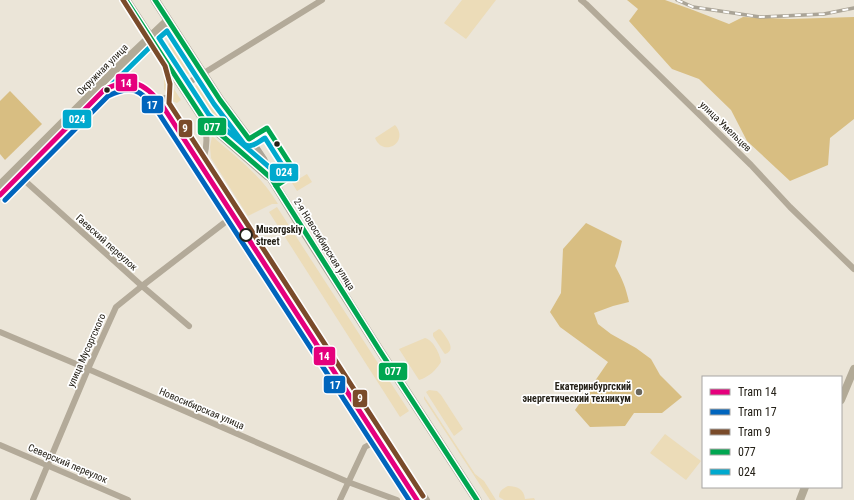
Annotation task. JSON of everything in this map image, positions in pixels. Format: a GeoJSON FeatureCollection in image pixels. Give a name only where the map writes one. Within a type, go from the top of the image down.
{"type":"FeatureCollection","features":[{"type":"Feature","properties":{"kind":"main road"},"geometry":{"type":"LineString","coordinates":[[126,0],[204,120],[271,178]]}},
{"type":"Feature","properties":{"kind":"main road","name":"2-я Новосибирская улица"},"geometry":{"type":"LineString","coordinates":[[155,0],[220,100],[253,144],[263,160],[271,178],[384,357],[477,500]]}},
{"type":"Feature","properties":{"kind":"main road","name":"Окружная улица"},"geometry":{"type":"LineString","coordinates":[[0,185],[104,80],[168,20]]}},
{"type":"Feature","properties":{"kind":"main road"},"geometry":{"type":"LineString","coordinates":[[842,398],[854,370]]}},
{"type":"Feature","properties":{"kind":"main road"},"geometry":{"type":"LineString","coordinates":[[800,500],[806,488]]}},
{"type":"Feature","properties":{"kind":"street"},"geometry":{"type":"LineString","coordinates":[[183,86],[322,0]]}},
{"type":"Feature","properties":{"kind":"street","name":"улица Умельцев"},"geometry":{"type":"LineString","coordinates":[[581,0],[751,165],[790,207],[854,268]]}},
{"type":"Feature","properties":{"kind":"street"},"geometry":{"type":"LineString","coordinates":[[165,98],[382,435],[427,500]]}},
{"type":"Feature","properties":{"kind":"street"},"geometry":{"type":"LineString","coordinates":[[204,120],[207,136],[207,148],[204,157]]}},
{"type":"Feature","properties":{"kind":"street","name":"Гаевский переулок"},"geometry":{"type":"LineString","coordinates":[[14,171],[142,286],[189,326]]}},
{"type":"Feature","properties":{"kind":"street","name":"улица Мусоргского"},"geometry":{"type":"LineString","coordinates":[[33,500],[116,307],[240,213]]}},
{"type":"Feature","properties":{"kind":"street","name":"Новосибирская улица"},"geometry":{"type":"LineString","coordinates":[[0,332],[348,482],[397,500]]}},
{"type":"Feature","properties":{"kind":"street"},"geometry":{"type":"LineString","coordinates":[[340,500],[365,447],[382,435]]}},
{"type":"Feature","properties":{"kind":"street","name":"Северский переулок"},"geometry":{"type":"LineString","coordinates":[[0,445],[128,500]]}},
{"type":"Feature","properties":{"kind":"shaded area"},"geometry":{"type":"Polygon","coordinates":[[[462,0],[496,0],[466,39],[444,23],[462,0]]]}},
{"type":"Feature","properties":{"kind":"shaded area"},"geometry":{"type":"Polygon","coordinates":[[[627,0],[665,0],[729,24],[743,17],[790,19],[854,17],[854,119],[830,138],[828,165],[790,181],[747,141],[731,110],[699,79],[672,69],[629,21],[638,9],[627,0]]]}},
{"type":"Feature","properties":{"kind":"shaded area"},"geometry":{"type":"Polygon","coordinates":[[[173,39],[193,69],[189,74],[183,72],[167,46],[173,39]]]}},
{"type":"Feature","properties":{"kind":"shaded area"},"geometry":{"type":"Polygon","coordinates":[[[164,78],[167,78],[181,100],[177,103],[172,101],[164,89],[164,78]]]}},
{"type":"Feature","properties":{"kind":"shaded area"},"geometry":{"type":"Polygon","coordinates":[[[201,84],[204,87],[237,129],[263,166],[218,123],[194,87],[201,84]]]}},
{"type":"Feature","properties":{"kind":"shaded area"},"geometry":{"type":"Polygon","coordinates":[[[10,91],[42,124],[5,160],[0,154],[0,101],[10,91]]]}},
{"type":"Feature","properties":{"kind":"shaded area"},"geometry":{"type":"Polygon","coordinates":[[[395,125],[399,131],[397,142],[389,147],[384,147],[379,144],[375,138],[395,125]]]}},
{"type":"Feature","properties":{"kind":"shaded area"},"geometry":{"type":"Polygon","coordinates":[[[212,136],[256,176],[272,194],[278,204],[272,204],[248,216],[211,158],[210,147],[212,136]]]}},
{"type":"Feature","properties":{"kind":"shaded area"},"geometry":{"type":"Polygon","coordinates":[[[307,174],[312,182],[297,191],[292,183],[307,174]]]}},
{"type":"Feature","properties":{"kind":"shaded area"},"geometry":{"type":"Polygon","coordinates":[[[277,207],[409,411],[400,417],[269,212],[277,207]]]}},
{"type":"Feature","properties":{"kind":"shaded area"},"geometry":{"type":"Polygon","coordinates":[[[586,223],[622,241],[615,266],[624,283],[629,302],[594,313],[598,324],[651,359],[660,375],[682,397],[662,413],[634,413],[625,426],[590,427],[575,410],[608,362],[560,327],[550,312],[561,293],[563,249],[586,223]]]}},
{"type":"Feature","properties":{"kind":"shaded area"},"geometry":{"type":"Polygon","coordinates":[[[439,329],[451,346],[449,352],[445,354],[433,336],[433,333],[439,329]]]}},
{"type":"Feature","properties":{"kind":"shaded area"},"geometry":{"type":"Polygon","coordinates":[[[425,338],[431,341],[436,348],[441,362],[432,373],[419,380],[399,349],[425,338]]]}},
{"type":"Feature","properties":{"kind":"shaded area"},"geometry":{"type":"Polygon","coordinates":[[[429,390],[437,391],[441,395],[463,429],[454,436],[426,392],[429,390]]]}},
{"type":"Feature","properties":{"kind":"shaded area"},"geometry":{"type":"Polygon","coordinates":[[[424,396],[475,474],[484,481],[496,500],[490,500],[424,399],[424,396]]]}},
{"type":"Feature","properties":{"kind":"shaded area"},"geometry":{"type":"Polygon","coordinates":[[[665,434],[701,461],[686,480],[650,453],[665,434]]]}},
{"type":"Feature","properties":{"kind":"shaded area"},"geometry":{"type":"Polygon","coordinates":[[[508,486],[522,490],[525,499],[534,498],[535,500],[504,500],[499,497],[500,492],[508,486]]]}},
{"type":"Feature","properties":{"kind":"railway"},"geometry":{"type":"LineString","coordinates":[[677,0],[693,7],[760,17],[824,14],[854,8]]}},
{"type":"Feature","properties":{"kind":"tram line","name":"9"},"geometry":{"type":"LineString","coordinates":[[123,0],[165,66],[170,84],[169,103],[423,496]]}},
{"type":"Feature","properties":{"kind":"tram line","name":"14"},"geometry":{"type":"LineString","coordinates":[[0,195],[104,90],[122,83],[143,86],[162,105],[417,500]]}},
{"type":"Feature","properties":{"kind":"tram line","name":"17"},"geometry":{"type":"LineString","coordinates":[[5,200],[108,96],[124,90],[141,93],[156,109],[409,500]]}},
{"type":"Feature","properties":{"kind":"transit line","name":"077"},"geometry":{"type":"LineString","coordinates":[[126,0],[204,120],[271,178],[380,351],[477,500]]}},
{"type":"Feature","properties":{"kind":"transit line","name":"077"},"geometry":{"type":"LineString","coordinates":[[155,0],[220,100],[249,139],[267,128],[296,173],[276,186]]}},
{"type":"Feature","properties":{"kind":"transit line","name":"024"},"geometry":{"type":"LineString","coordinates":[[167,31],[214,104],[244,144],[249,146],[265,138],[286,171],[278,176],[209,115],[159,38],[167,31]]}},
{"type":"Feature","properties":{"kind":"transit line","name":"024"},"geometry":{"type":"LineString","coordinates":[[5,190],[149,48]]}},
{"type":"Feature","properties":{"kind":"place","name":"Musorgskiy street"},"geometry":{"type":"Point","coordinates":[246,235]}},
{"type":"Feature","properties":{"kind":"place","name":"Екатеринбургский энергетический техникум"},"geometry":{"type":"Point","coordinates":[639,392]}}]}
